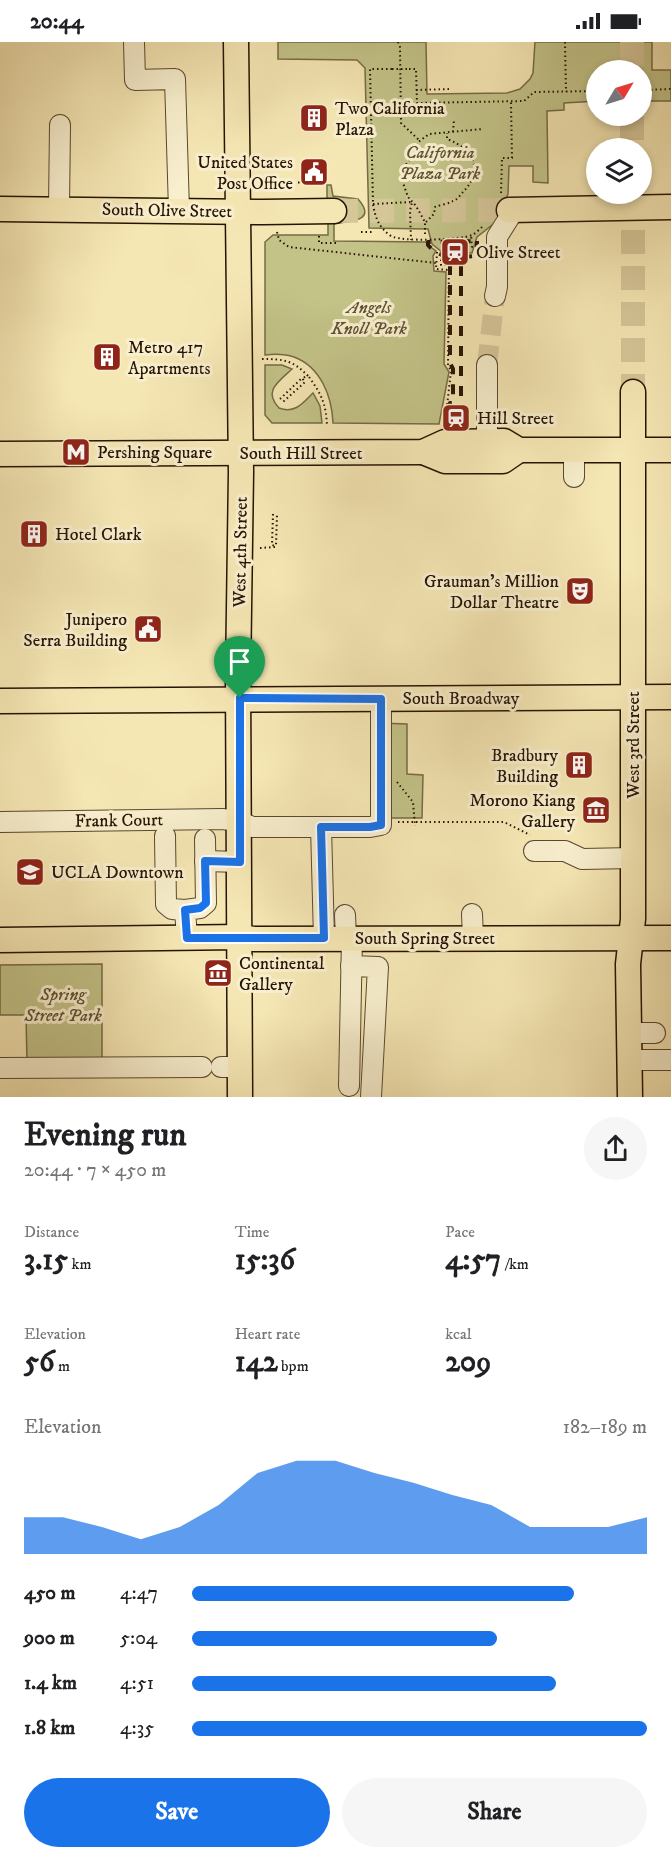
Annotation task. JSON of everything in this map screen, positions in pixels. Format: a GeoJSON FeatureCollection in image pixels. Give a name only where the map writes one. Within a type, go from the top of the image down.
{"type":"FeatureCollection","features":[{"type":"Feature","properties":{"kind":"main road","name":"West 4th Street"},"geometry":{"type":"LineString","coordinates":[[236,42],[240,937],[221,1067],[240,1097]]}},
{"type":"Feature","properties":{"kind":"main road"},"geometry":{"type":"LineString","coordinates":[[508,205],[671,207]]}},
{"type":"Feature","properties":{"kind":"main road","name":"South Olive Street"},"geometry":{"type":"LineString","coordinates":[[0,209],[334,211]]}},
{"type":"Feature","properties":{"kind":"main road","name":"West 3rd Street"},"geometry":{"type":"LineString","coordinates":[[630,1097],[628,964],[633,919],[633,392]]}},
{"type":"Feature","properties":{"kind":"main road","name":"South Hill Street"},"geometry":{"type":"LineString","coordinates":[[0,454],[423,452],[445,442],[504,441],[519,450],[671,450]]}},
{"type":"Feature","properties":{"kind":"main road","name":"South Hill Street"},"geometry":{"type":"LineString","coordinates":[[423,452],[445,461],[503,461],[519,450]]}},
{"type":"Feature","properties":{"kind":"main road","name":"South Broadway"},"geometry":{"type":"LineString","coordinates":[[0,701],[671,697]]}},
{"type":"Feature","properties":{"kind":"main road","name":"South Spring Street"},"geometry":{"type":"LineString","coordinates":[[0,940],[240,937],[472,926],[671,938]]}},
{"type":"Feature","properties":{"kind":"lane"},"geometry":{"type":"LineString","coordinates":[[134,42],[135,80],[175,79],[179,210]]}},
{"type":"Feature","properties":{"kind":"lane"},"geometry":{"type":"LineString","coordinates":[[59,208],[60,125]]}},
{"type":"Feature","properties":{"kind":"lane"},"geometry":{"type":"LineString","coordinates":[[495,296],[497,237],[508,205]]}},
{"type":"Feature","properties":{"kind":"lane"},"geometry":{"type":"LineString","coordinates":[[487,364],[487,442]]}},
{"type":"Feature","properties":{"kind":"lane"},"geometry":{"type":"LineString","coordinates":[[574,450],[574,477]]}},
{"type":"Feature","properties":{"kind":"lane"},"geometry":{"type":"LineString","coordinates":[[381,699],[381,831]]}},
{"type":"Feature","properties":{"kind":"lane","name":"Frank Court"},"geometry":{"type":"LineString","coordinates":[[0,822],[222,819],[239,821],[252,827],[370,827],[381,831]]}},
{"type":"Feature","properties":{"kind":"lane"},"geometry":{"type":"LineString","coordinates":[[321,827],[351,966],[344,1091],[371,1091],[378,967],[351,966]]}},
{"type":"Feature","properties":{"kind":"lane"},"geometry":{"type":"LineString","coordinates":[[165,836],[166,904],[172,909],[185,910],[200,908],[206,903],[205,839]]}},
{"type":"Feature","properties":{"kind":"lane"},"geometry":{"type":"LineString","coordinates":[[533,844],[565,851],[582,859],[633,858]]}},
{"type":"Feature","properties":{"kind":"lane"},"geometry":{"type":"LineString","coordinates":[[205,861],[240,862]]}},
{"type":"Feature","properties":{"kind":"lane"},"geometry":{"type":"LineString","coordinates":[[185,910],[187,938]]}},
{"type":"Feature","properties":{"kind":"lane"},"geometry":{"type":"LineString","coordinates":[[629,1034],[655,1033]]}},
{"type":"Feature","properties":{"kind":"lane"},"geometry":{"type":"LineString","coordinates":[[629,1060],[671,1060]]}},
{"type":"Feature","properties":{"kind":"lane"},"geometry":{"type":"LineString","coordinates":[[0,1068],[109,1070],[221,1067]]}},
{"type":"Feature","properties":{"kind":"path"},"geometry":{"type":"LineString","coordinates":[[398,42],[400,46],[401,123],[420,141]]}},
{"type":"Feature","properties":{"kind":"path"},"geometry":{"type":"LineString","coordinates":[[565,42],[566,92]]}},
{"type":"Feature","properties":{"kind":"path"},"geometry":{"type":"LineString","coordinates":[[488,223],[471,235],[411,240],[398,239],[389,235],[381,226],[375,216],[373,204],[370,69],[416,69],[417,103],[524,101],[534,92],[586,91]]}},
{"type":"Feature","properties":{"kind":"path"},"geometry":{"type":"LineString","coordinates":[[416,90],[452,89]]}},
{"type":"Feature","properties":{"kind":"path"},"geometry":{"type":"LineString","coordinates":[[652,90],[671,89]]}},
{"type":"Feature","properties":{"kind":"path"},"geometry":{"type":"LineString","coordinates":[[508,205],[502,158],[512,158],[511,101]]}},
{"type":"Feature","properties":{"kind":"path"},"geometry":{"type":"LineString","coordinates":[[453,132],[454,120]]}},
{"type":"Feature","properties":{"kind":"path"},"geometry":{"type":"LineString","coordinates":[[425,234],[425,222],[408,197],[403,183],[404,166],[412,157],[420,141],[429,134],[483,129]]}},
{"type":"Feature","properties":{"kind":"path"},"geometry":{"type":"LineString","coordinates":[[425,222],[434,214],[435,207],[454,201],[474,178],[475,168],[472,156],[465,148],[447,139],[447,133]]}},
{"type":"Feature","properties":{"kind":"path"},"geometry":{"type":"LineString","coordinates":[[262,183],[327,182]]}},
{"type":"Feature","properties":{"kind":"path"},"geometry":{"type":"LineString","coordinates":[[373,204],[412,202]]}},
{"type":"Feature","properties":{"kind":"path"},"geometry":{"type":"LineString","coordinates":[[411,240],[412,202]]}},
{"type":"Feature","properties":{"kind":"path"},"geometry":{"type":"LineString","coordinates":[[277,232],[279,240],[289,247],[435,263]]}},
{"type":"Feature","properties":{"kind":"path"},"geometry":{"type":"LineString","coordinates":[[361,232],[374,232]]}},
{"type":"Feature","properties":{"kind":"path"},"geometry":{"type":"LineString","coordinates":[[467,248],[472,247],[471,235]]}},
{"type":"Feature","properties":{"kind":"path"},"geometry":{"type":"LineString","coordinates":[[319,236],[320,243],[336,243],[336,241]]}},
{"type":"Feature","properties":{"kind":"path"},"geometry":{"type":"LineString","coordinates":[[437,252],[436,269],[448,270]]}},
{"type":"Feature","properties":{"kind":"path"},"geometry":{"type":"LineString","coordinates":[[441,255],[441,265],[445,265],[445,258],[449,258],[448,365],[451,371],[445,427]]}},
{"type":"Feature","properties":{"kind":"path"},"geometry":{"type":"LineString","coordinates":[[262,359],[286,360],[302,369],[323,397],[327,411],[327,426]]}},
{"type":"Feature","properties":{"kind":"path"},"geometry":{"type":"LineString","coordinates":[[280,399],[302,378],[308,376]]}},
{"type":"Feature","properties":{"kind":"path"},"geometry":{"type":"LineString","coordinates":[[283,402],[305,382],[302,378]]}},
{"type":"Feature","properties":{"kind":"path"},"geometry":{"type":"LineString","coordinates":[[460,409],[460,420]]}},
{"type":"Feature","properties":{"kind":"path"},"geometry":{"type":"LineString","coordinates":[[273,514],[272,545],[275,546]]}},
{"type":"Feature","properties":{"kind":"path"},"geometry":{"type":"LineString","coordinates":[[275,546],[277,515]]}},
{"type":"Feature","properties":{"kind":"path"},"geometry":{"type":"LineString","coordinates":[[260,548],[275,548],[275,546]]}},
{"type":"Feature","properties":{"kind":"path"},"geometry":{"type":"LineString","coordinates":[[396,780],[413,802],[415,826]]}},
{"type":"Feature","properties":{"kind":"path"},"geometry":{"type":"LineString","coordinates":[[381,831],[393,822],[504,822],[533,844]]}},
{"type":"Feature","properties":{"kind":"green space","name":"California Plaza Park"},"geometry":{"type":"Polygon","coordinates":[[[278,42],[426,42],[427,94],[507,93],[520,89],[530,79],[533,73],[535,42],[652,42],[652,60],[586,60],[586,102],[564,103],[564,110],[547,111],[548,183],[533,182],[533,166],[509,166],[508,194],[496,222],[477,237],[472,253],[442,252],[432,244],[428,229],[369,228],[365,68],[357,60],[278,59],[278,42]]]}},
{"type":"Feature","properties":{"kind":"green space","name":"California Plaza Park"},"geometry":{"type":"Polygon","coordinates":[[[652,70],[671,70],[671,101],[652,101],[652,70]]]}},
{"type":"Feature","properties":{"kind":"green space","name":"Angels Knoll Park"},"geometry":{"type":"Polygon","coordinates":[[[327,185],[331,185],[333,196],[358,199],[365,213],[358,219],[334,224],[334,241],[428,242],[428,245],[436,251],[433,256],[434,271],[446,272],[444,364],[449,372],[439,424],[333,423],[327,393],[318,375],[311,368],[291,356],[265,355],[265,242],[273,235],[328,235],[331,203],[327,199],[327,185]]]}},
{"type":"Feature","properties":{"kind":"green space"},"geometry":{"type":"Polygon","coordinates":[[[265,365],[282,365],[292,369],[272,392],[274,402],[279,408],[294,409],[313,393],[320,406],[322,423],[272,423],[265,415],[265,365]]]}},
{"type":"Feature","properties":{"kind":"green space"},"geometry":{"type":"Polygon","coordinates":[[[379,723],[407,724],[407,774],[423,775],[422,818],[379,818],[379,723]]]}},
{"type":"Feature","properties":{"kind":"green space","name":"Spring Street Park"},"geometry":{"type":"Polygon","coordinates":[[[102,964],[102,1061],[27,1062],[26,1015],[0,1015],[0,965],[102,964]]]}},
{"type":"Feature","properties":{"kind":"tunnel"},"geometry":{"type":"LineString","coordinates":[[632,42],[632,60]]}},
{"type":"Feature","properties":{"kind":"tunnel"},"geometry":{"type":"LineString","coordinates":[[632,126],[632,138]]}},
{"type":"Feature","properties":{"kind":"tunnel"},"geometry":{"type":"LineString","coordinates":[[633,204],[633,392]]}},
{"type":"Feature","properties":{"kind":"tunnel"},"geometry":{"type":"LineString","coordinates":[[334,211],[509,210]]}},
{"type":"Feature","properties":{"kind":"tunnel"},"geometry":{"type":"LineString","coordinates":[[487,365],[495,296]]}},
{"type":"Feature","properties":{"kind":"railway"},"geometry":{"type":"LineString","coordinates":[[477,241],[477,256],[461,257],[461,421],[460,424],[451,424],[453,369],[450,363],[450,256],[435,252],[428,242],[477,241]]}},
{"type":"Feature","properties":{"kind":"place","name":"Two California Plaza"},"geometry":{"type":"Point","coordinates":[314,118]}},
{"type":"Feature","properties":{"kind":"place","name":"United States Post Office"},"geometry":{"type":"Point","coordinates":[314,172]}},
{"type":"Feature","properties":{"kind":"place","name":"Olive Street"},"geometry":{"type":"Point","coordinates":[455,252]}},
{"type":"Feature","properties":{"kind":"place","name":"Metro 417 Apartments"},"geometry":{"type":"Point","coordinates":[107,357]}},
{"type":"Feature","properties":{"kind":"place","name":"Hill Street"},"geometry":{"type":"Point","coordinates":[456,418]}},
{"type":"Feature","properties":{"kind":"place","name":"Pershing Square"},"geometry":{"type":"Point","coordinates":[76,452]}},
{"type":"Feature","properties":{"kind":"place","name":"Hotel Clark"},"geometry":{"type":"Point","coordinates":[34,534]}},
{"type":"Feature","properties":{"kind":"place","name":"Grauman's Million Dollar Theatre"},"geometry":{"type":"Point","coordinates":[580,591]}},
{"type":"Feature","properties":{"kind":"place","name":"Junipero Serra Building"},"geometry":{"type":"Point","coordinates":[148,629]}},
{"type":"Feature","properties":{"kind":"place","name":"Bradbury Building"},"geometry":{"type":"Point","coordinates":[579,765]}},
{"type":"Feature","properties":{"kind":"place","name":"Morono Kiang Gallery"},"geometry":{"type":"Point","coordinates":[596,810]}},
{"type":"Feature","properties":{"kind":"place","name":"UCLA Downtown"},"geometry":{"type":"Point","coordinates":[30,872]}},
{"type":"Feature","properties":{"kind":"place","name":"Continental Gallery"},"geometry":{"type":"Point","coordinates":[218,973]}},
{"type":"Feature","properties":{"kind":"route"},"geometry":{"type":"LineString","coordinates":[[240,698],[381,699],[381,825],[321,827],[324,938],[187,938],[185,910],[200,908],[206,903],[205,861],[240,862],[240,698]]}}]}
